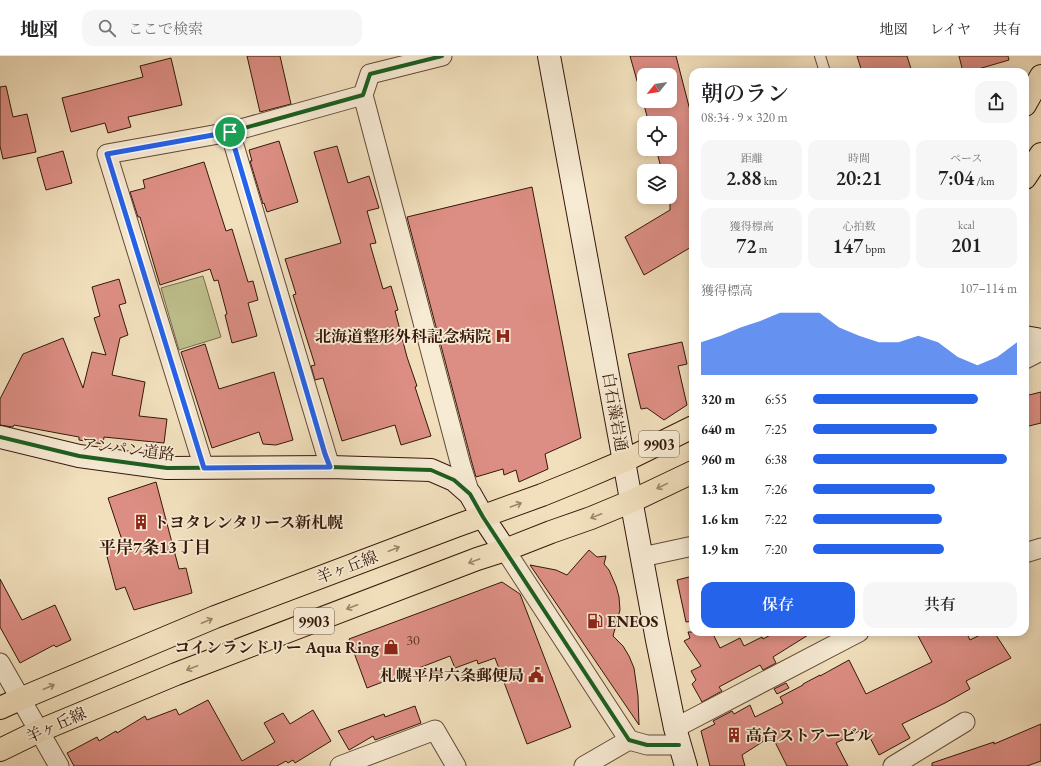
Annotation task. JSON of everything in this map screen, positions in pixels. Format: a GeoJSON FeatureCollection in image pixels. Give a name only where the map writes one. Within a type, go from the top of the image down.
{"type":"FeatureCollection","features":[{"type":"Feature","properties":{"kind":"main road","name":"白石藻岩通"},"geometry":{"type":"LineString","coordinates":[[549,56],[638,537],[677,737],[686,766]]}},
{"type":"Feature","properties":{"kind":"main road"},"geometry":{"type":"LineString","coordinates":[[1029,98],[1041,76]]}},
{"type":"Feature","properties":{"kind":"main road"},"geometry":{"type":"LineString","coordinates":[[1029,172],[1041,154]]}},
{"type":"Feature","properties":{"kind":"main road"},"geometry":{"type":"LineString","coordinates":[[1029,338],[1041,340]]}},
{"type":"Feature","properties":{"kind":"main road","name":"羊ヶ丘線"},"geometry":{"type":"LineString","coordinates":[[0,708],[215,617],[549,492],[624,461],[689,429]]}},
{"type":"Feature","properties":{"kind":"main road","name":"アンパン道路"},"geometry":{"type":"LineString","coordinates":[[0,437],[79,456],[167,468],[330,467],[432,470],[454,480],[470,494],[505,550]]}},
{"type":"Feature","properties":{"kind":"main road","name":"羊ヶ丘線"},"geometry":{"type":"LineString","coordinates":[[0,750],[39,731],[176,674],[477,559],[591,518],[632,501],[689,474]]}},
{"type":"Feature","properties":{"kind":"street"},"geometry":{"type":"LineString","coordinates":[[442,56],[370,74],[363,95],[459,458],[470,494]]}},
{"type":"Feature","properties":{"kind":"street"},"geometry":{"type":"LineString","coordinates":[[204,468],[107,154],[230,132],[363,95]]}},
{"type":"Feature","properties":{"kind":"street"},"geometry":{"type":"LineString","coordinates":[[230,132],[330,467]]}},
{"type":"Feature","properties":{"kind":"street"},"geometry":{"type":"LineString","coordinates":[[1029,357],[1041,351]]}},
{"type":"Feature","properties":{"kind":"street"},"geometry":{"type":"LineString","coordinates":[[642,557],[689,547]]}},
{"type":"Feature","properties":{"kind":"street"},"geometry":{"type":"LineString","coordinates":[[1029,552],[1041,548]]}},
{"type":"Feature","properties":{"kind":"street"},"geometry":{"type":"LineString","coordinates":[[505,550],[628,740],[647,745],[677,737],[852,636]]}},
{"type":"Feature","properties":{"kind":"street"},"geometry":{"type":"LineString","coordinates":[[0,664],[59,766]]}},
{"type":"Feature","properties":{"kind":"street"},"geometry":{"type":"LineString","coordinates":[[893,766],[965,722]]}},
{"type":"Feature","properties":{"kind":"street"},"geometry":{"type":"LineString","coordinates":[[340,766],[436,730],[456,766]]}},
{"type":"Feature","properties":{"kind":"street"},"geometry":{"type":"LineString","coordinates":[[584,766],[628,740]]}},
{"type":"Feature","properties":{"kind":"lane"},"geometry":{"type":"LineString","coordinates":[[820,56],[824,68]]}},
{"type":"Feature","properties":{"kind":"green space"},"geometry":{"type":"Polygon","coordinates":[[[203,276],[221,337],[179,350],[161,288],[203,276]]]}},
{"type":"Feature","properties":{"kind":"building"},"geometry":{"type":"Polygon","coordinates":[[[247,56],[280,56],[291,104],[260,112],[247,56]]]}},
{"type":"Feature","properties":{"kind":"building"},"geometry":{"type":"Polygon","coordinates":[[[630,56],[676,56],[689,106],[689,248],[644,275],[625,237],[670,210],[670,204],[677,204],[677,164],[660,164],[658,156],[677,156],[677,116],[647,116],[645,108],[677,108],[677,68],[637,68],[637,81],[630,56]]]}},
{"type":"Feature","properties":{"kind":"building"},"geometry":{"type":"Polygon","coordinates":[[[857,56],[907,56],[911,68],[861,68],[857,56]]]}},
{"type":"Feature","properties":{"kind":"building"},"geometry":{"type":"Polygon","coordinates":[[[959,56],[1008,56],[1009,60],[982,68],[962,68],[959,56]]]}},
{"type":"Feature","properties":{"kind":"building"},"geometry":{"type":"Polygon","coordinates":[[[171,58],[182,105],[128,117],[131,127],[108,133],[105,123],[71,132],[62,98],[143,77],[140,66],[171,58]]]}},
{"type":"Feature","properties":{"kind":"building"},"geometry":{"type":"Polygon","coordinates":[[[6,86],[13,117],[27,114],[36,152],[3,159],[0,146],[0,87],[6,86]]]}},
{"type":"Feature","properties":{"kind":"building"},"geometry":{"type":"Polygon","coordinates":[[[279,141],[298,202],[267,212],[264,203],[263,204],[250,161],[252,161],[249,150],[279,141]]]}},
{"type":"Feature","properties":{"kind":"building"},"geometry":{"type":"Polygon","coordinates":[[[337,146],[348,183],[369,176],[379,208],[367,211],[376,243],[370,244],[383,289],[391,286],[398,310],[395,311],[407,357],[417,386],[415,387],[431,436],[401,445],[395,425],[342,441],[323,378],[315,380],[311,366],[315,365],[293,295],[296,294],[285,259],[341,243],[314,152],[337,146]]]}},
{"type":"Feature","properties":{"kind":"building"},"geometry":{"type":"Polygon","coordinates":[[[63,151],[72,183],[46,190],[37,158],[63,151]]]}},
{"type":"Feature","properties":{"kind":"building"},"geometry":{"type":"Polygon","coordinates":[[[204,162],[226,231],[232,229],[248,282],[253,281],[258,300],[248,303],[257,336],[232,343],[225,315],[227,314],[218,280],[214,281],[210,269],[160,285],[140,217],[138,217],[130,192],[145,188],[143,180],[204,162]]]}},
{"type":"Feature","properties":{"kind":"building"},"geometry":{"type":"Polygon","coordinates":[[[532,187],[581,438],[545,454],[548,469],[519,482],[516,470],[504,475],[503,469],[476,477],[407,217],[532,187]]]}},
{"type":"Feature","properties":{"kind":"building"},"geometry":{"type":"Polygon","coordinates":[[[119,279],[126,303],[119,305],[128,335],[120,338],[112,375],[145,382],[139,416],[167,419],[164,443],[104,437],[103,444],[79,440],[79,437],[14,425],[13,427],[0,425],[0,399],[23,354],[63,338],[83,388],[92,352],[106,355],[94,318],[100,316],[92,287],[119,279]]]}},
{"type":"Feature","properties":{"kind":"building"},"geometry":{"type":"Polygon","coordinates":[[[682,342],[687,364],[678,366],[687,405],[664,420],[647,408],[641,409],[628,354],[682,342]]]}},
{"type":"Feature","properties":{"kind":"building"},"geometry":{"type":"Polygon","coordinates":[[[205,344],[219,389],[274,372],[293,440],[276,445],[263,444],[259,432],[212,448],[181,352],[205,344]]]}},
{"type":"Feature","properties":{"kind":"building"},"geometry":{"type":"Polygon","coordinates":[[[1041,392],[1041,423],[1029,426],[1029,395],[1041,392]]]}},
{"type":"Feature","properties":{"kind":"building","name":"トヨタレンタリース新札幌"},"geometry":{"type":"Polygon","coordinates":[[[156,482],[179,569],[186,568],[192,593],[134,610],[125,587],[116,590],[105,549],[124,546],[108,498],[156,482]]]}},
{"type":"Feature","properties":{"kind":"building"},"geometry":{"type":"Polygon","coordinates":[[[589,550],[597,557],[606,556],[604,564],[609,570],[616,586],[620,610],[613,636],[623,646],[634,668],[638,696],[639,725],[530,565],[556,570],[567,575],[589,550]]]}},
{"type":"Feature","properties":{"kind":"building"},"geometry":{"type":"Polygon","coordinates":[[[689,577],[689,622],[686,622],[677,580],[689,577]]]}},
{"type":"Feature","properties":{"kind":"building"},"geometry":{"type":"Polygon","coordinates":[[[0,579],[22,620],[55,605],[71,640],[56,647],[54,645],[20,663],[0,627],[0,579]]]}},
{"type":"Feature","properties":{"kind":"building"},"geometry":{"type":"Polygon","coordinates":[[[502,582],[520,594],[571,727],[527,744],[495,658],[478,664],[477,660],[455,668],[450,656],[367,688],[349,639],[502,582]]]}},
{"type":"Feature","properties":{"kind":"building"},"geometry":{"type":"Polygon","coordinates":[[[689,636],[714,636],[720,648],[740,638],[744,646],[762,637],[763,639],[769,636],[807,636],[773,657],[776,663],[763,670],[760,665],[719,687],[722,691],[702,702],[692,684],[696,680],[691,671],[701,666],[684,641],[690,638],[689,636]]]}},
{"type":"Feature","properties":{"kind":"building"},"geometry":{"type":"Polygon","coordinates":[[[918,636],[968,636],[970,640],[978,636],[997,636],[1011,658],[966,681],[970,689],[902,724],[910,738],[879,755],[865,728],[836,743],[848,766],[787,766],[773,738],[771,739],[770,737],[742,755],[745,766],[710,766],[701,731],[715,724],[713,721],[732,711],[734,714],[750,705],[755,717],[783,703],[780,697],[849,660],[866,694],[932,662],[918,636]]]}},
{"type":"Feature","properties":{"kind":"building"},"geometry":{"type":"Polygon","coordinates":[[[786,683],[789,688],[777,694],[774,689],[786,683]]]}},
{"type":"Feature","properties":{"kind":"building"},"geometry":{"type":"Polygon","coordinates":[[[208,700],[242,761],[275,742],[264,723],[283,713],[290,724],[313,710],[331,741],[295,763],[293,760],[288,763],[286,761],[277,766],[74,766],[67,753],[97,737],[99,741],[116,731],[117,733],[145,716],[147,720],[176,709],[179,715],[208,700]]]}},
{"type":"Feature","properties":{"kind":"building"},"geometry":{"type":"Polygon","coordinates":[[[415,706],[421,723],[375,740],[373,736],[349,750],[338,731],[384,714],[385,717],[415,706]]]}},
{"type":"Feature","properties":{"kind":"building"},"geometry":{"type":"Polygon","coordinates":[[[1041,724],[1041,761],[1027,766],[932,766],[932,763],[994,742],[994,744],[1041,724]]]}},
{"type":"Feature","properties":{"kind":"cycle path"},"geometry":{"type":"LineString","coordinates":[[204,468],[107,154],[230,132],[363,95],[370,74],[442,56]]}},
{"type":"Feature","properties":{"kind":"cycle path"},"geometry":{"type":"LineString","coordinates":[[0,437],[79,456],[167,468],[330,467],[431,470],[454,480],[470,494],[483,517],[629,740],[647,745],[679,745]]}},
{"type":"Feature","properties":{"kind":"place","name":"北海道整形外科記念病院"},"geometry":{"type":"Point","coordinates":[503,336]}},
{"type":"Feature","properties":{"kind":"place","name":"トヨタレンタリース新札幌"},"geometry":{"type":"Point","coordinates":[141,522]}},
{"type":"Feature","properties":{"kind":"place","name":"ENEOS"},"geometry":{"type":"Point","coordinates":[595,621]}},
{"type":"Feature","properties":{"kind":"place","name":"コインランドリー Aqua Ring"},"geometry":{"type":"Point","coordinates":[391,647]}},
{"type":"Feature","properties":{"kind":"place","name":"札幌平岸六条郵便局"},"geometry":{"type":"Point","coordinates":[536,675]}},
{"type":"Feature","properties":{"kind":"place","name":"高台ストアービル"},"geometry":{"type":"Point","coordinates":[734,735]}},
{"type":"Feature","properties":{"kind":"district","name":"平岸7条13丁目"},"geometry":{"type":"Point","coordinates":[155,547]}},
{"type":"Feature","properties":{"kind":"route"},"geometry":{"type":"LineString","coordinates":[[230,132],[330,467],[204,468],[107,154],[230,132]]}}]}
